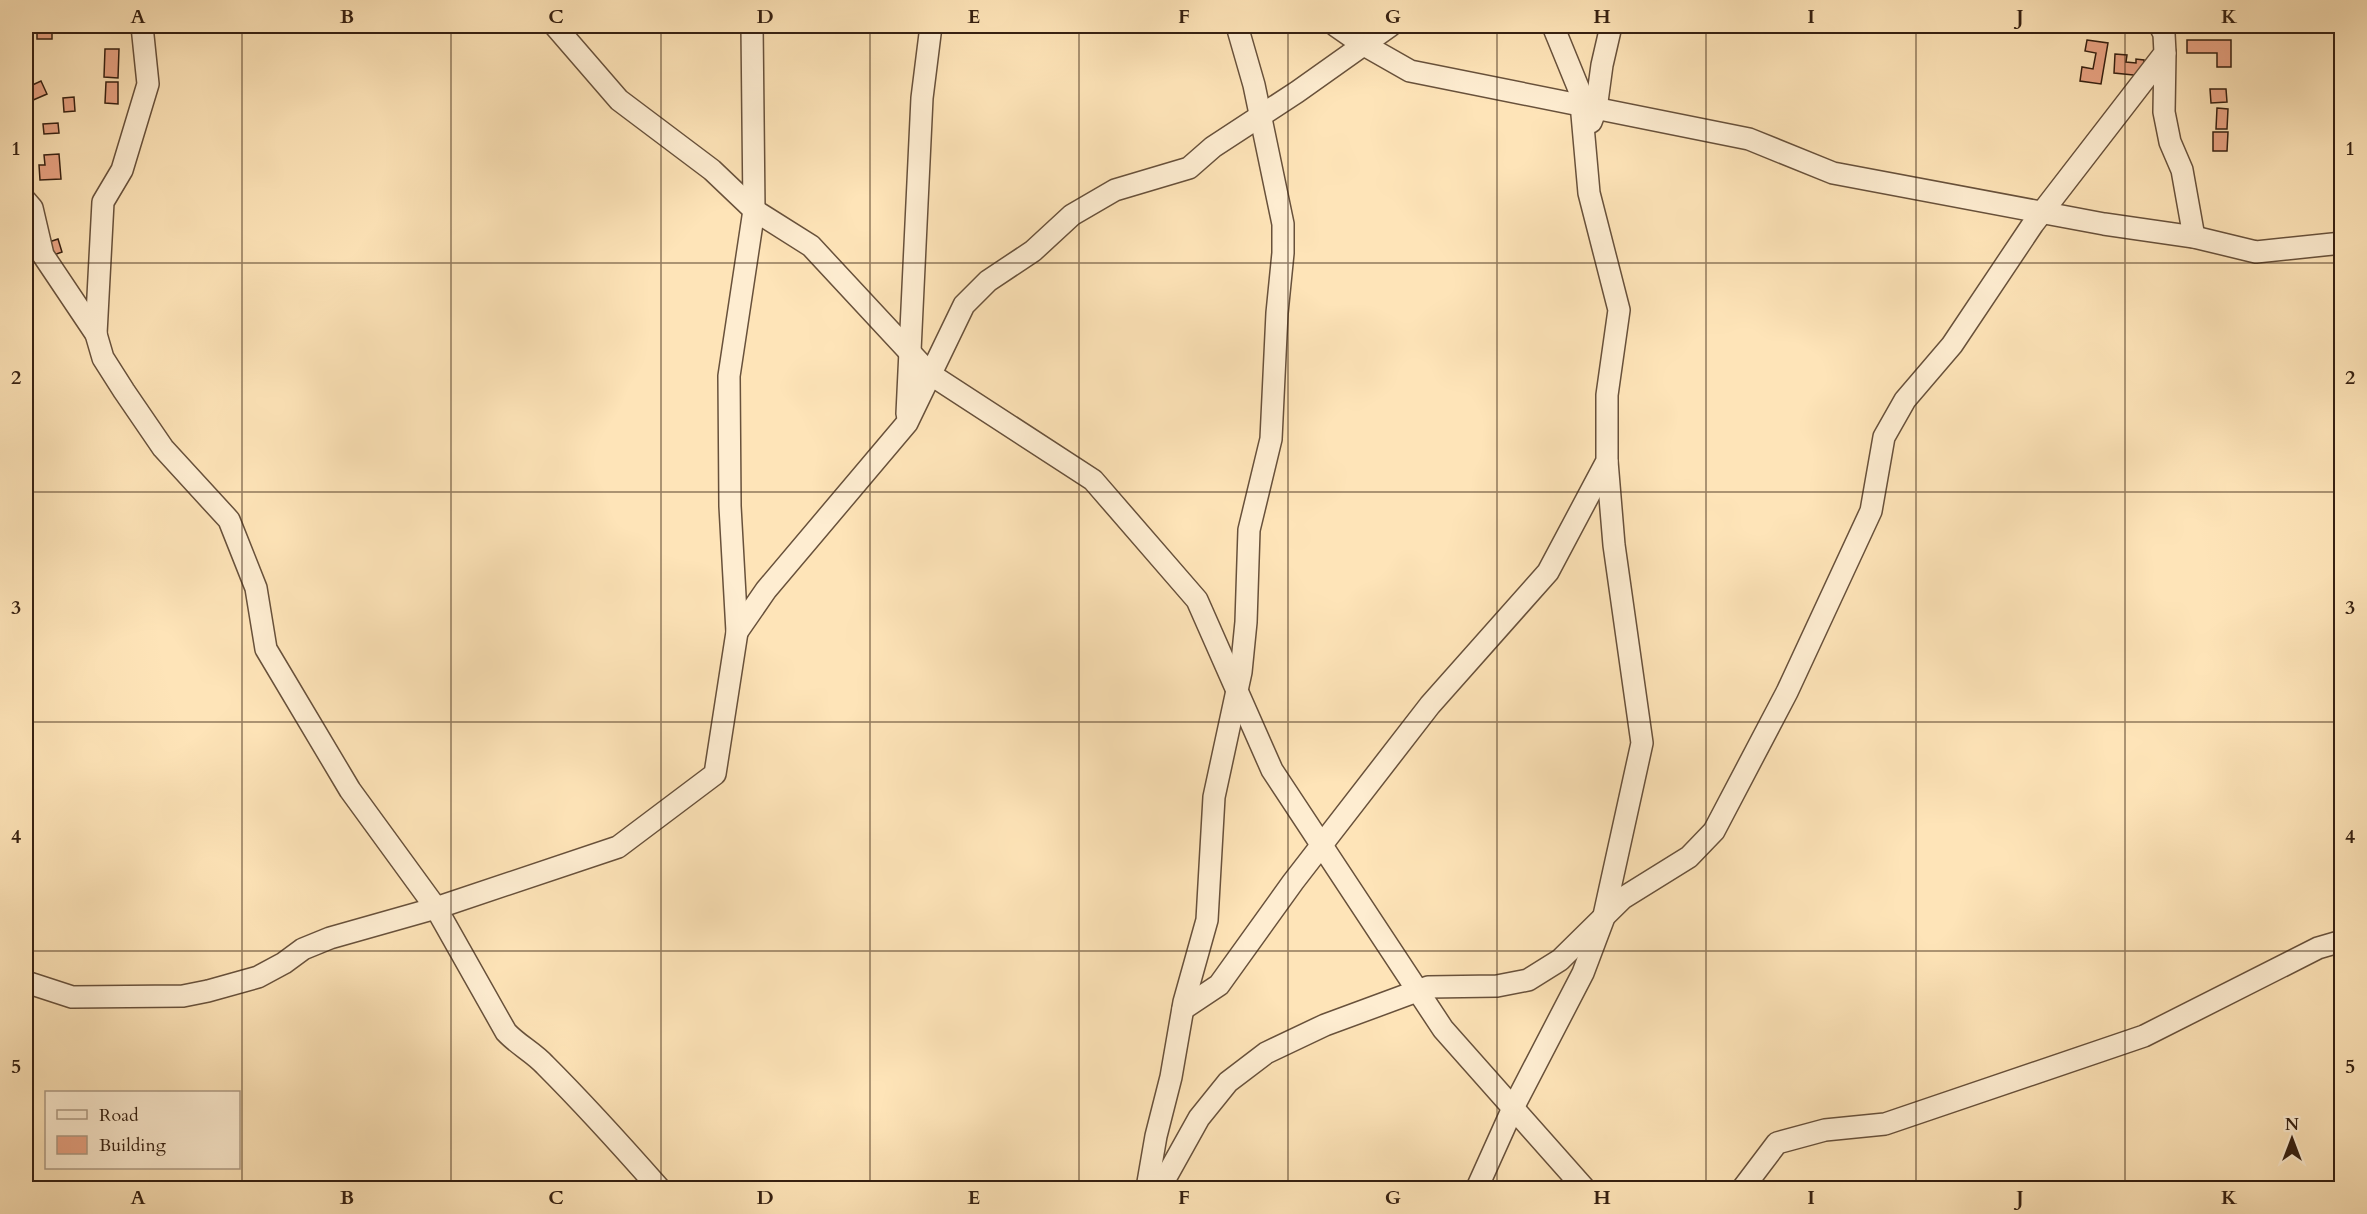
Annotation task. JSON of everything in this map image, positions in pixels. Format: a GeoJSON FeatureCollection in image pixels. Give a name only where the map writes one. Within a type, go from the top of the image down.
{"type":"FeatureCollection","features":[{"type":"Feature","properties":{"kind":"street"},"geometry":{"type":"LineString","coordinates":[[96,333],[104,202],[122,170],[148,84],[142,26]]}},
{"type":"Feature","properties":{"kind":"street"},"geometry":{"type":"LineString","coordinates":[[555,26],[619,100],[712,170],[754,210],[811,246],[930,374],[1093,480],[1197,600],[1272,770],[1443,1029],[1584,1188]]}},
{"type":"Feature","properties":{"kind":"street"},"geometry":{"type":"LineString","coordinates":[[26,982],[72,997],[183,996],[208,992],[258,977],[284,963],[303,949],[330,938],[436,908],[618,847],[715,774],[737,632],[730,506],[729,376],[754,210],[752,26]]}},
{"type":"Feature","properties":{"kind":"street"},"geometry":{"type":"LineString","coordinates":[[907,423],[922,98],[931,26]]}},
{"type":"Feature","properties":{"kind":"street"},"geometry":{"type":"LineString","coordinates":[[1147,1188],[1183,1009],[1207,920],[1215,797],[1237,691],[1246,622],[1249,530],[1271,439],[1283,224],[1254,85],[1238,26]]}},
{"type":"Feature","properties":{"kind":"street"},"geometry":{"type":"LineString","coordinates":[[1336,26],[1410,71],[1749,139],[1833,172],[2044,213],[2194,237],[2256,252],[2342,243]]}},
{"type":"Feature","properties":{"kind":"street"},"geometry":{"type":"LineString","coordinates":[[737,632],[766,590],[907,423],[964,305],[988,281],[1032,251],[1072,215],[1115,190],[1190,168],[1213,147],[1390,26]]}},
{"type":"Feature","properties":{"kind":"street"},"geometry":{"type":"LineString","coordinates":[[1553,26],[1580,92],[1589,108]]}},
{"type":"Feature","properties":{"kind":"street"},"geometry":{"type":"LineString","coordinates":[[1477,1188],[1513,1108],[1583,973],[1603,920],[1642,742],[1614,545],[1607,461],[1607,395],[1619,310],[1589,193],[1584,140],[1589,108],[1611,26]]}},
{"type":"Feature","properties":{"kind":"street"},"geometry":{"type":"LineString","coordinates":[[1160,1188],[1199,1118],[1228,1082],[1266,1053],[1325,1025],[1428,987],[1497,986],[1527,980],[1560,960],[1623,898],[1689,857],[1714,831],[1787,692],[1870,511],[1884,436],[1905,400],[1952,345],[2166,34]]}},
{"type":"Feature","properties":{"kind":"street"},"geometry":{"type":"LineString","coordinates":[[2166,34],[2164,112],[2170,142],[2182,170],[2194,237]]}},
{"type":"Feature","properties":{"kind":"street"},"geometry":{"type":"LineString","coordinates":[[26,201],[32,208],[43,255],[96,333],[103,358],[163,448],[230,520],[256,588],[266,648],[350,790],[436,908],[506,1032],[543,1062],[610,1131],[659,1188]]}},
{"type":"Feature","properties":{"kind":"street"},"geometry":{"type":"LineString","coordinates":[[1183,1009],[1220,986],[1322,845],[1430,705],[1548,572],[1607,461]]}},
{"type":"Feature","properties":{"kind":"street"},"geometry":{"type":"LineString","coordinates":[[1743,1188],[1777,1143],[1825,1130],[1885,1124],[2144,1036],[2318,948],[2342,941]]}},
{"type":"Feature","properties":{"kind":"building"},"geometry":{"type":"Polygon","coordinates":[[[37,26],[52,26],[52,39],[37,39],[37,26]]]}},
{"type":"Feature","properties":{"kind":"building"},"geometry":{"type":"Polygon","coordinates":[[[2135,26],[2148,26],[2148,30],[2135,30],[2135,26]]]}},
{"type":"Feature","properties":{"kind":"building"},"geometry":{"type":"Polygon","coordinates":[[[2087,40],[2108,43],[2101,84],[2080,81],[2082,67],[2093,69],[2096,53],[2085,51],[2087,40]]]}},
{"type":"Feature","properties":{"kind":"building"},"geometry":{"type":"Polygon","coordinates":[[[2187,40],[2231,40],[2231,67],[2217,67],[2217,53],[2187,53],[2187,40]]]}},
{"type":"Feature","properties":{"kind":"building"},"geometry":{"type":"Polygon","coordinates":[[[105,49],[119,49],[118,78],[104,77],[105,49]]]}},
{"type":"Feature","properties":{"kind":"building"},"geometry":{"type":"Polygon","coordinates":[[[2115,54],[2127,55],[2126,62],[2136,63],[2136,59],[2144,60],[2143,76],[2114,73],[2115,54]]]}},
{"type":"Feature","properties":{"kind":"building"},"geometry":{"type":"Polygon","coordinates":[[[41,81],[47,94],[31,101],[26,88],[41,81]]]}},
{"type":"Feature","properties":{"kind":"building"},"geometry":{"type":"Polygon","coordinates":[[[106,82],[118,82],[118,104],[105,103],[106,82]]]}},
{"type":"Feature","properties":{"kind":"building"},"geometry":{"type":"Polygon","coordinates":[[[2210,89],[2226,89],[2227,102],[2211,103],[2210,89]]]}},
{"type":"Feature","properties":{"kind":"building"},"geometry":{"type":"Polygon","coordinates":[[[74,97],[75,111],[64,112],[63,98],[74,97]]]}},
{"type":"Feature","properties":{"kind":"building"},"geometry":{"type":"Polygon","coordinates":[[[2217,108],[2228,109],[2227,129],[2216,129],[2217,108]]]}},
{"type":"Feature","properties":{"kind":"building"},"geometry":{"type":"Polygon","coordinates":[[[58,123],[59,133],[44,134],[43,124],[58,123]]]}},
{"type":"Feature","properties":{"kind":"building"},"geometry":{"type":"Polygon","coordinates":[[[2213,132],[2228,132],[2227,151],[2213,151],[2213,132]]]}},
{"type":"Feature","properties":{"kind":"building"},"geometry":{"type":"Polygon","coordinates":[[[59,154],[61,179],[40,180],[39,165],[45,165],[44,155],[59,154]]]}},
{"type":"Feature","properties":{"kind":"building"},"geometry":{"type":"Polygon","coordinates":[[[58,239],[62,252],[51,256],[46,243],[58,239]]]}}]}
